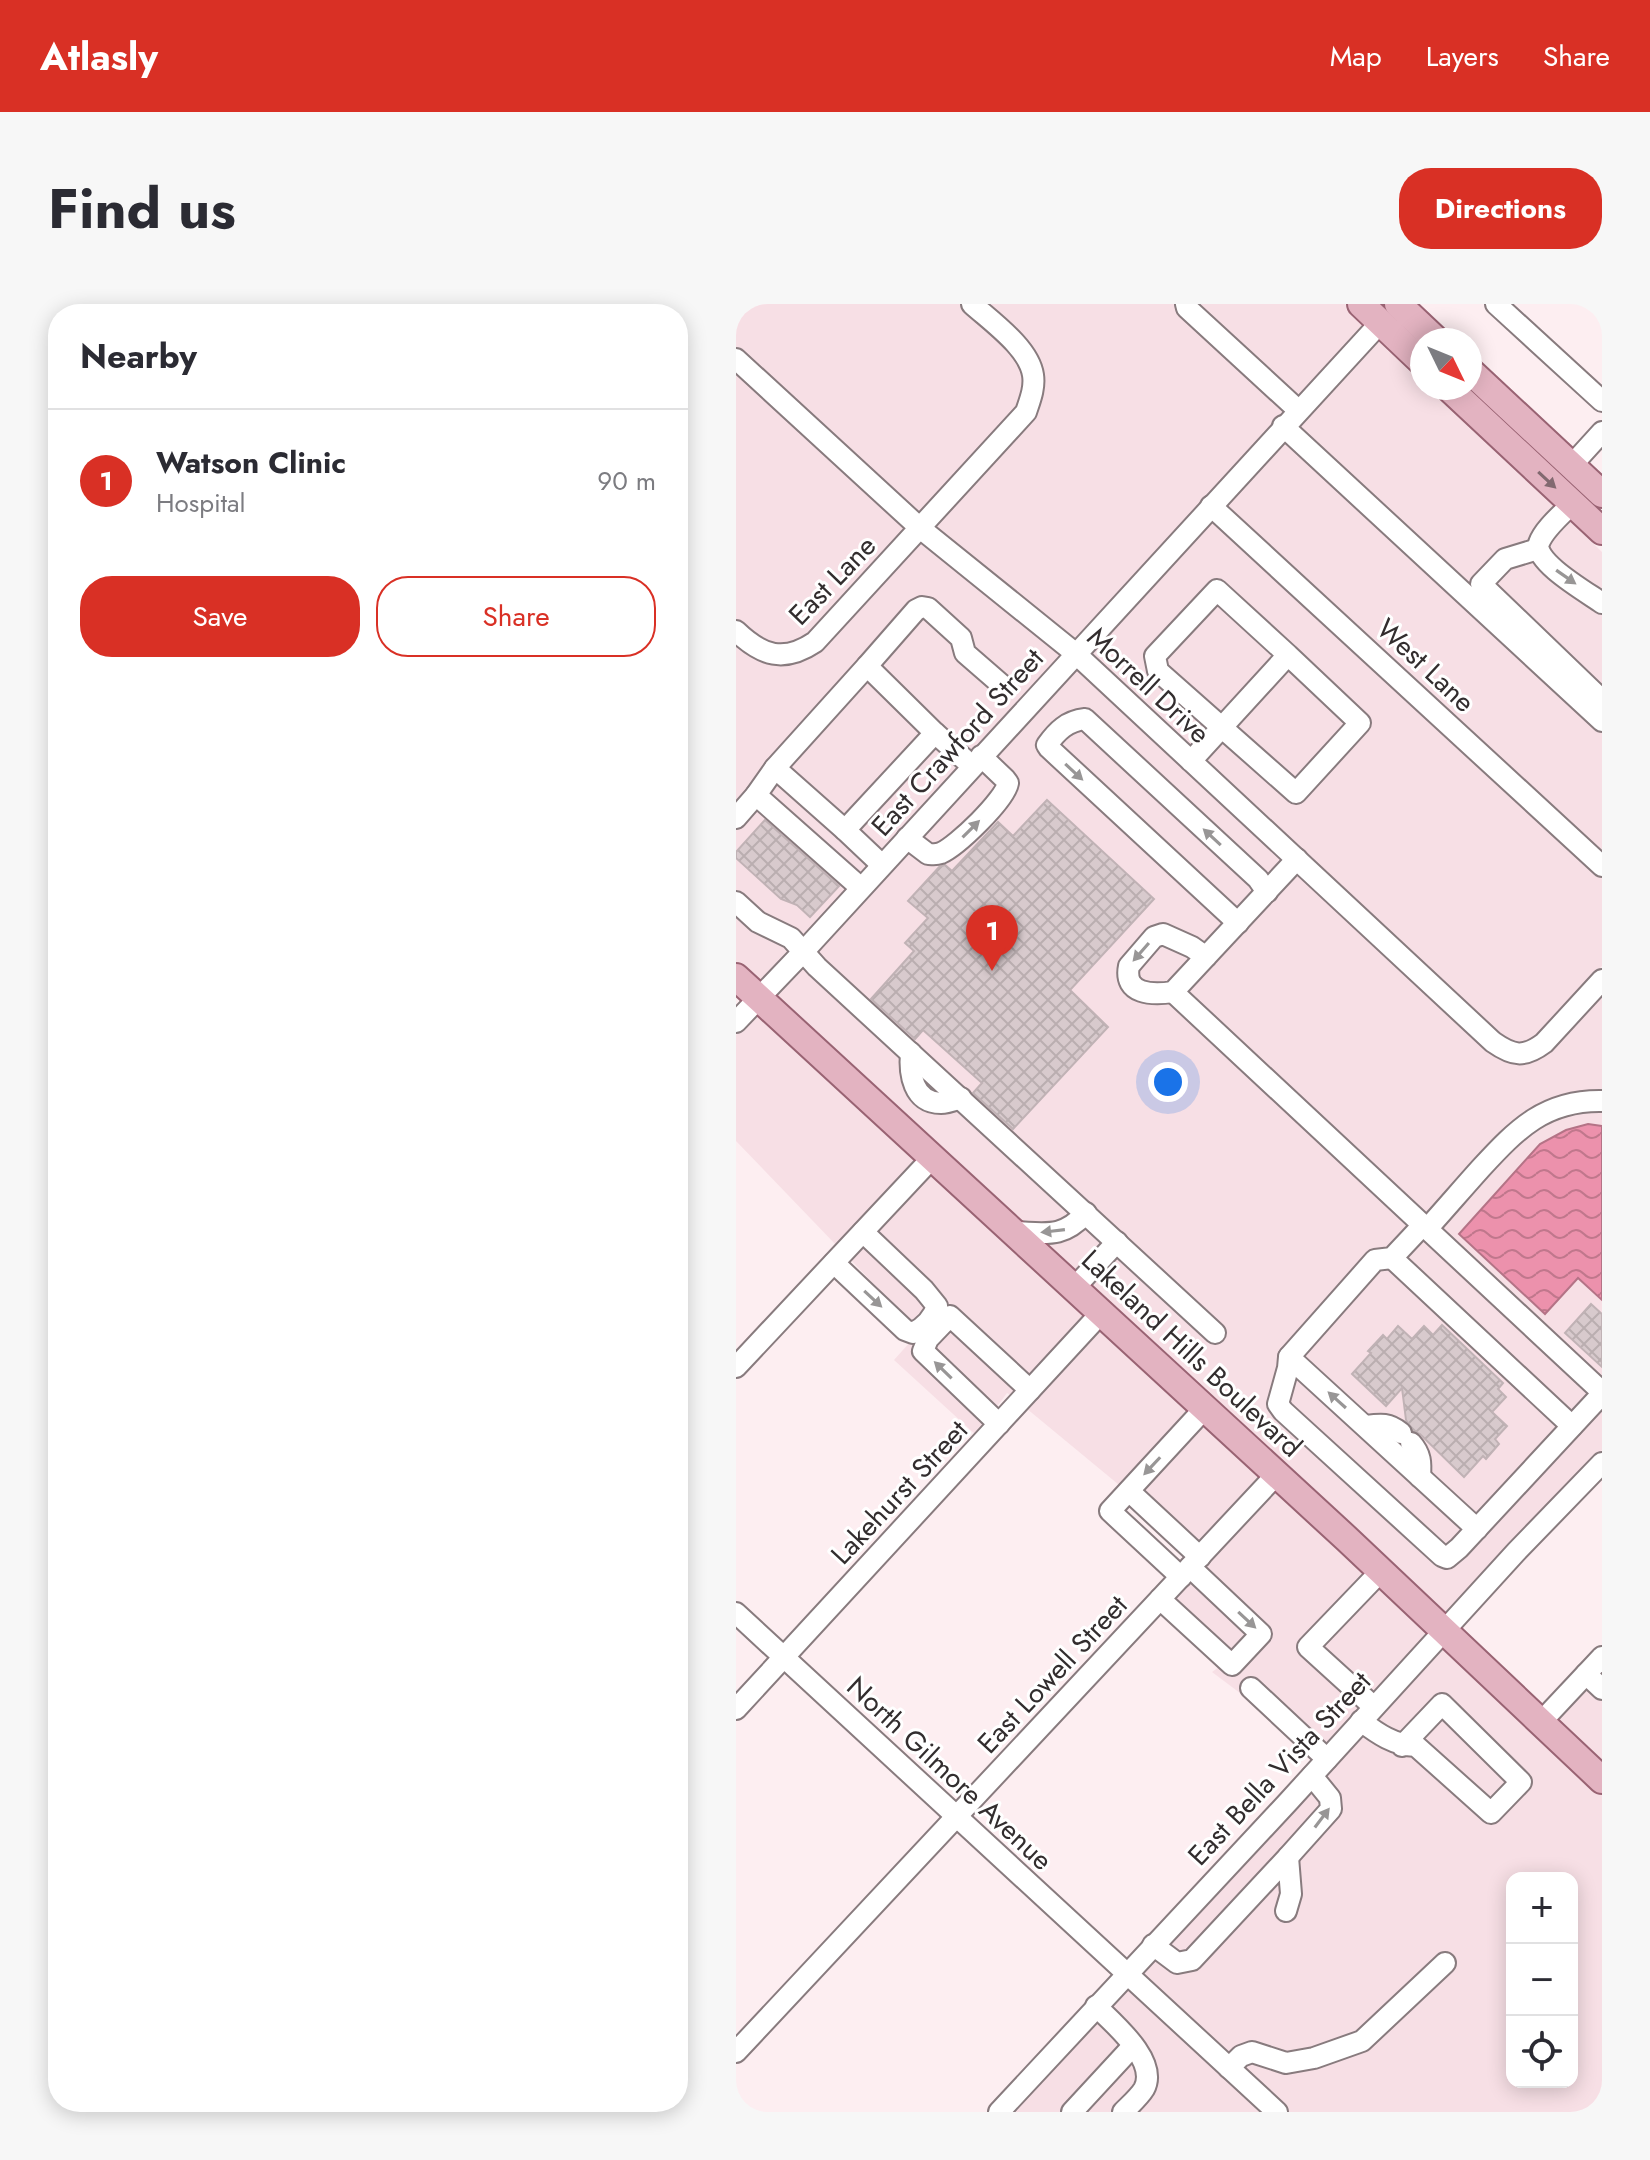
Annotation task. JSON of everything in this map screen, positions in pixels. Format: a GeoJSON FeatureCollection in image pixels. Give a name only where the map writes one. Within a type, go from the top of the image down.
{"type":"FeatureCollection","features":[{"type":"Feature","properties":{"kind":"main road"},"geometry":{"type":"LineString","coordinates":[[1380,310],[1414,328]]}},
{"type":"Feature","properties":{"kind":"main road"},"geometry":{"type":"LineString","coordinates":[[1380,310],[1410,335]]}},
{"type":"Feature","properties":{"kind":"main road"},"geometry":{"type":"LineString","coordinates":[[1380,310],[1410,347]]}},
{"type":"Feature","properties":{"kind":"main road"},"geometry":{"type":"LineString","coordinates":[[1482,382],[1602,494]]}},
{"type":"Feature","properties":{"kind":"main road"},"geometry":{"type":"LineString","coordinates":[[1462,400],[1602,531]]}},
{"type":"Feature","properties":{"kind":"main road"},"geometry":{"type":"LineString","coordinates":[[1482,400],[1521,435],[1551,447]]}},
{"type":"Feature","properties":{"kind":"main road","name":"Lakeland Hills Boulevard"},"geometry":{"type":"LineString","coordinates":[[736,977],[1277,1474],[1602,1780]]}},
{"type":"Feature","properties":{"kind":"street"},"geometry":{"type":"LineString","coordinates":[[920,528],[1026,412],[1032,394],[1033,375],[1026,357],[972,304]]}},
{"type":"Feature","properties":{"kind":"street"},"geometry":{"type":"LineString","coordinates":[[1186,304],[1298,410]]}},
{"type":"Feature","properties":{"kind":"street"},"geometry":{"type":"LineString","coordinates":[[1496,304],[1602,401]]}},
{"type":"Feature","properties":{"kind":"street","name":"East Crawford Street"},"geometry":{"type":"LineString","coordinates":[[736,1022],[1298,410],[1380,310]]}},
{"type":"Feature","properties":{"kind":"street","name":"Morrell Drive"},"geometry":{"type":"LineString","coordinates":[[736,359],[920,528],[1075,653],[1493,1042],[1507,1052],[1519,1054],[1535,1049],[1602,980]]}},
{"type":"Feature","properties":{"kind":"street"},"geometry":{"type":"LineString","coordinates":[[1283,426],[1602,721]]}},
{"type":"Feature","properties":{"kind":"street"},"geometry":{"type":"LineString","coordinates":[[1571,466],[1602,432]]}},
{"type":"Feature","properties":{"kind":"street"},"geometry":{"type":"LineString","coordinates":[[1573,503],[1538,544],[1538,553],[1546,563],[1602,603]]}},
{"type":"Feature","properties":{"kind":"street","name":"West Lane"},"geometry":{"type":"LineString","coordinates":[[1211,506],[1602,866]]}},
{"type":"Feature","properties":{"kind":"street","name":"East Lane"},"geometry":{"type":"LineString","coordinates":[[736,631],[756,648],[773,654],[789,655],[803,650],[815,642],[920,528]]}},
{"type":"Feature","properties":{"kind":"street"},"geometry":{"type":"LineString","coordinates":[[1538,549],[1505,559],[1481,584],[1602,700]]}},
{"type":"Feature","properties":{"kind":"street"},"geometry":{"type":"LineString","coordinates":[[1217,590],[1288,655],[1360,723],[1296,793],[1158,671],[1155,656],[1217,590]]}},
{"type":"Feature","properties":{"kind":"street"},"geometry":{"type":"LineString","coordinates":[[736,818],[775,768],[916,610],[928,608],[961,638],[965,653],[1003,686]]}},
{"type":"Feature","properties":{"kind":"street"},"geometry":{"type":"LineString","coordinates":[[1191,761],[1288,655]]}},
{"type":"Feature","properties":{"kind":"street"},"geometry":{"type":"LineString","coordinates":[[867,666],[935,733],[1008,783],[1004,795],[957,843],[942,852],[928,854],[907,838]]}},
{"type":"Feature","properties":{"kind":"street"},"geometry":{"type":"LineString","coordinates":[[1238,923],[1049,748],[1047,745],[1052,738],[1073,720],[1085,719],[1258,879],[1267,892]]}},
{"type":"Feature","properties":{"kind":"street"},"geometry":{"type":"LineString","coordinates":[[845,830],[935,733]]}},
{"type":"Feature","properties":{"kind":"street"},"geometry":{"type":"LineString","coordinates":[[775,768],[882,865]]}},
{"type":"Feature","properties":{"kind":"street"},"geometry":{"type":"LineString","coordinates":[[756,795],[861,888]]}},
{"type":"Feature","properties":{"kind":"street"},"geometry":{"type":"LineString","coordinates":[[1206,957],[1163,934],[1154,937],[1127,971],[1130,981],[1139,991],[1154,995],[1173,992],[1206,957],[1238,923],[1267,892],[1297,859]]}},
{"type":"Feature","properties":{"kind":"street"},"geometry":{"type":"LineString","coordinates":[[736,902],[758,922],[791,938],[817,967],[1215,1333]]}},
{"type":"Feature","properties":{"kind":"street"},"geometry":{"type":"LineString","coordinates":[[1173,992],[1425,1227],[1602,1393],[1451,1556],[1442,1556],[1283,1411],[1278,1404],[1289,1357],[1375,1260],[1392,1258],[1425,1227],[1512,1134],[1528,1121],[1552,1109],[1585,1101],[1602,1101]]}},
{"type":"Feature","properties":{"kind":"street"},"geometry":{"type":"LineString","coordinates":[[736,1367],[933,1157]]}},
{"type":"Feature","properties":{"kind":"street"},"geometry":{"type":"LineString","coordinates":[[1014,1232],[1057,1233],[1078,1222],[1086,1213]]}},
{"type":"Feature","properties":{"kind":"street"},"geometry":{"type":"LineString","coordinates":[[834,1263],[905,1330],[913,1333],[921,1329],[934,1315],[937,1306],[863,1232]]}},
{"type":"Feature","properties":{"kind":"street"},"geometry":{"type":"LineString","coordinates":[[1074,1288],[1117,1242]]}},
{"type":"Feature","properties":{"kind":"street"},"geometry":{"type":"LineString","coordinates":[[1392,1258],[1572,1426]]}},
{"type":"Feature","properties":{"kind":"street","name":"Lakehurst Street"},"geometry":{"type":"LineString","coordinates":[[736,1709],[1102,1312]]}},
{"type":"Feature","properties":{"kind":"street"},"geometry":{"type":"LineString","coordinates":[[999,1424],[923,1351],[928,1339],[950,1316],[1030,1390]]}},
{"type":"Feature","properties":{"kind":"street"},"geometry":{"type":"LineString","coordinates":[[1289,1357],[1477,1529]]}},
{"type":"Feature","properties":{"kind":"street"},"geometry":{"type":"LineString","coordinates":[[1190,1567],[1110,1511],[1205,1408]]}},
{"type":"Feature","properties":{"kind":"street"},"geometry":{"type":"LineString","coordinates":[[1366,1426],[1392,1425],[1406,1438],[1418,1451],[1420,1477]]}},
{"type":"Feature","properties":{"kind":"street","name":"East Bella Vista Street"},"geometry":{"type":"LineString","coordinates":[[999,2112],[1312,1776],[1443,1630],[1602,1463]]}},
{"type":"Feature","properties":{"kind":"street","name":"East Lowell Street"},"geometry":{"type":"LineString","coordinates":[[736,2052],[1277,1474]]}},
{"type":"Feature","properties":{"kind":"street"},"geometry":{"type":"LineString","coordinates":[[1129,1491],[1190,1567],[1261,1634],[1232,1665],[1160,1599]]}},
{"type":"Feature","properties":{"kind":"street"},"geometry":{"type":"LineString","coordinates":[[1381,1571],[1308,1647],[1367,1714],[1377,1733],[1402,1746],[1416,1746],[1491,1813],[1521,1782],[1442,1704],[1402,1746]]}},
{"type":"Feature","properties":{"kind":"street","name":"North Gilmore Avenue"},"geometry":{"type":"LineString","coordinates":[[736,1613],[1277,2112]]}},
{"type":"Feature","properties":{"kind":"street"},"geometry":{"type":"LineString","coordinates":[[1541,1722],[1602,1657]]}},
{"type":"Feature","properties":{"kind":"street"},"geometry":{"type":"LineString","coordinates":[[1586,1674],[1602,1689]]}},
{"type":"Feature","properties":{"kind":"street"},"geometry":{"type":"LineString","coordinates":[[1251,1688],[1327,1759]]}},
{"type":"Feature","properties":{"kind":"street"},"geometry":{"type":"LineString","coordinates":[[1153,1945],[1177,1963],[1192,1960],[1331,1809],[1330,1798],[1312,1776]]}},
{"type":"Feature","properties":{"kind":"street"},"geometry":{"type":"LineString","coordinates":[[1286,1911],[1291,1894],[1288,1857]]}},
{"type":"Feature","properties":{"kind":"street"},"geometry":{"type":"LineString","coordinates":[[1229,2068],[1241,2056],[1252,2052],[1286,2063],[1314,2058],[1362,2041],[1445,1963]]}},
{"type":"Feature","properties":{"kind":"street"},"geometry":{"type":"LineString","coordinates":[[1096,2006],[1146,2065],[1143,2090],[1123,2112]]}},
{"type":"Feature","properties":{"kind":"street"},"geometry":{"type":"LineString","coordinates":[[1072,2112],[1133,2046]]}},
{"type":"Feature","properties":{"kind":"shaded area"},"geometry":{"type":"Polygon","coordinates":[[[736,304],[961,304],[1019,361],[1025,376],[1024,392],[1018,407],[919,516],[736,348],[736,304]]]}},
{"type":"Feature","properties":{"kind":"shaded area"},"geometry":{"type":"Polygon","coordinates":[[[984,304],[1345,304],[1366,324],[1074,642],[933,528],[1040,398],[984,304]]]}},
{"type":"Feature","properties":{"kind":"shaded area"},"geometry":{"type":"Polygon","coordinates":[[[1379,337],[1410,367],[1410,400],[1444,400],[1602,552],[1602,855],[1223,507],[1379,337]]]}},
{"type":"Feature","properties":{"kind":"shaded area"},"geometry":{"type":"Polygon","coordinates":[[[736,370],[908,527],[809,635],[799,642],[773,646],[736,620],[736,370]]]}},
{"type":"Feature","properties":{"kind":"shaded area"},"geometry":{"type":"Polygon","coordinates":[[[1212,518],[1602,877],[1602,966],[1530,1042],[1518,1046],[1510,1044],[1087,654],[1212,518]]]}},
{"type":"Feature","properties":{"kind":"shaded area"},"geometry":{"type":"Polygon","coordinates":[[[922,539],[1063,654],[758,986],[736,966],[736,642],[793,663],[922,539]]]}},
{"type":"Feature","properties":{"kind":"shaded area"},"geometry":{"type":"Polygon","coordinates":[[[1076,666],[1515,1065],[1528,1063],[1602,993],[1602,1126],[1588,1124],[1566,1130],[1540,1144],[1546,1313],[1578,1278],[1602,1300],[1602,1450],[1443,1618],[771,998],[1076,666]]]}},
{"type":"Feature","properties":{"kind":"shaded area"},"geometry":{"type":"Polygon","coordinates":[[[760,1010],[921,1157],[837,1246],[736,1141],[736,1035],[760,1010]]]}},
{"type":"Feature","properties":{"kind":"shaded area"},"geometry":{"type":"Polygon","coordinates":[[[935,1169],[1090,1312],[1012,1396],[1007,1393],[976,1435],[894,1360],[919,1332],[850,1259],[935,1169]]]}},
{"type":"Feature","properties":{"kind":"shaded area"},"geometry":{"type":"Polygon","coordinates":[[[1103,1324],[1265,1474],[1162,1585],[1160,1583],[1190,1550],[1124,1489],[1026,1408],[1103,1324]]]}},
{"type":"Feature","properties":{"kind":"shaded area"},"geometry":{"type":"Polygon","coordinates":[[[1278,1486],[1432,1630],[1320,1753],[1212,1672],[1237,1654],[1175,1597],[1278,1486]]]}},
{"type":"Feature","properties":{"kind":"shaded area"},"geometry":{"type":"Polygon","coordinates":[[[1445,1642],[1602,1791],[1602,2112],[1288,2112],[1139,1973],[1445,1642]]]}},
{"type":"Feature","properties":{"kind":"shaded area"},"geometry":{"type":"Polygon","coordinates":[[[1602,1670],[1602,1769],[1553,1722],[1602,1670]]]}},
{"type":"Feature","properties":{"kind":"shaded area"},"geometry":{"type":"Polygon","coordinates":[[[1128,1985],[1264,2112],[1011,2112],[1128,1985]]]}},
{"type":"Feature","properties":{"kind":"water"},"geometry":{"type":"Polygon","coordinates":[[[1588,1124],[1602,1126],[1602,1300],[1578,1278],[1545,1314],[1459,1234],[1540,1144],[1566,1130],[1588,1124]]]}},
{"type":"Feature","properties":{"kind":"building"},"geometry":{"type":"Polygon","coordinates":[[[1047,800],[1154,899],[1070,990],[1108,1027],[1013,1129],[973,1093],[982,1083],[923,1030],[915,1039],[871,999],[914,951],[905,943],[928,918],[908,901],[939,867],[945,865],[952,871],[998,822],[1013,836],[1047,800]]]}},
{"type":"Feature","properties":{"kind":"building"},"geometry":{"type":"Polygon","coordinates":[[[765,820],[839,886],[810,917],[797,905],[781,899],[736,858],[736,852],[765,820]]]}},
{"type":"Feature","properties":{"kind":"building"},"geometry":{"type":"Polygon","coordinates":[[[1591,1304],[1602,1314],[1602,1367],[1565,1333],[1591,1304]]]}},
{"type":"Feature","properties":{"kind":"building"},"geometry":{"type":"Polygon","coordinates":[[[1442,1325],[1503,1383],[1498,1389],[1506,1397],[1492,1412],[1507,1426],[1495,1439],[1499,1444],[1464,1477],[1420,1434],[1413,1431],[1406,1420],[1402,1388],[1386,1406],[1352,1374],[1383,1335],[1387,1339],[1398,1326],[1412,1339],[1424,1326],[1433,1335],[1442,1325]]]}},
{"type":"Feature","properties":{"kind":"place","name":"Watson Clinic"},"geometry":{"type":"Point","coordinates":[992,971]}}]}
